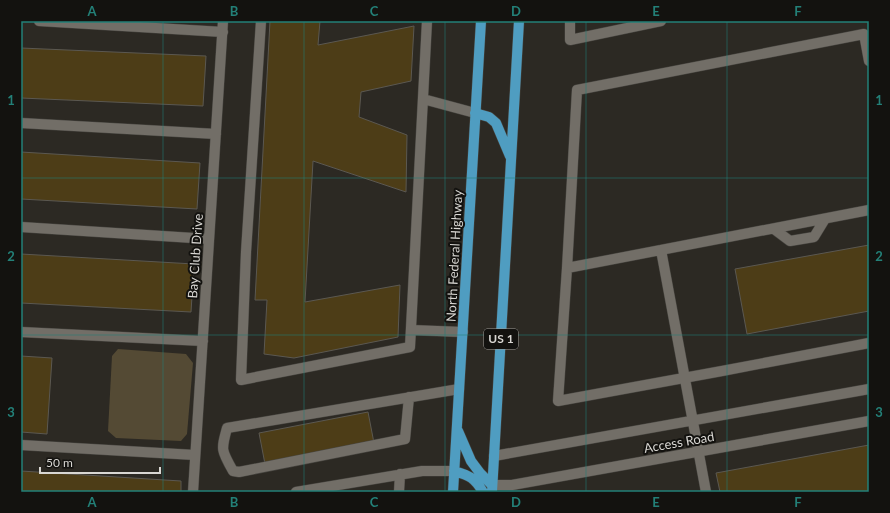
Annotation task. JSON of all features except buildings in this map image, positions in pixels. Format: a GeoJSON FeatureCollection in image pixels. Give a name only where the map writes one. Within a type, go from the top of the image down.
{"type":"FeatureCollection","features":[{"type":"Feature","properties":{"kind":"main road","name":"North Federal Highway"},"geometry":{"type":"LineString","coordinates":[[453,492],[481,21]]}},
{"type":"Feature","properties":{"kind":"main road","name":"US 1"},"geometry":{"type":"LineString","coordinates":[[492,489],[520,21]]}},
{"type":"Feature","properties":{"kind":"main road"},"geometry":{"type":"LineString","coordinates":[[476,113],[489,117],[496,123],[511,160]]}},
{"type":"Feature","properties":{"kind":"main road"},"geometry":{"type":"LineString","coordinates":[[457,427],[472,461],[492,489]]}},
{"type":"Feature","properties":{"kind":"main road"},"geometry":{"type":"LineString","coordinates":[[454,471],[469,476],[476,482],[483,492]]}},
{"type":"Feature","properties":{"kind":"street"},"geometry":{"type":"LineString","coordinates":[[39,21],[223,32]]}},
{"type":"Feature","properties":{"kind":"street","name":"Bay Club Drive"},"geometry":{"type":"LineString","coordinates":[[193,492],[223,21]]}},
{"type":"Feature","properties":{"kind":"street"},"geometry":{"type":"LineString","coordinates":[[261,21],[246,252],[241,380],[410,347],[427,21]]}},
{"type":"Feature","properties":{"kind":"street"},"geometry":{"type":"LineString","coordinates":[[570,21],[570,40],[661,21]]}},
{"type":"Feature","properties":{"kind":"street"},"geometry":{"type":"LineString","coordinates":[[869,61],[864,34],[577,90],[558,401],[869,343]]}},
{"type":"Feature","properties":{"kind":"street"},"geometry":{"type":"LineString","coordinates":[[423,99],[476,113]]}},
{"type":"Feature","properties":{"kind":"street"},"geometry":{"type":"LineString","coordinates":[[21,123],[216,134]]}},
{"type":"Feature","properties":{"kind":"street"},"geometry":{"type":"LineString","coordinates":[[567,268],[869,210]]}},
{"type":"Feature","properties":{"kind":"street"},"geometry":{"type":"LineString","coordinates":[[774,229],[790,241],[814,237],[825,219]]}},
{"type":"Feature","properties":{"kind":"street"},"geometry":{"type":"LineString","coordinates":[[21,227],[209,239]]}},
{"type":"Feature","properties":{"kind":"street"},"geometry":{"type":"LineString","coordinates":[[661,250],[706,492]]}},
{"type":"Feature","properties":{"kind":"street"},"geometry":{"type":"LineString","coordinates":[[411,330],[463,332]]}},
{"type":"Feature","properties":{"kind":"street"},"geometry":{"type":"LineString","coordinates":[[21,332],[203,341]]}},
{"type":"Feature","properties":{"kind":"street"},"geometry":{"type":"LineString","coordinates":[[409,397],[405,439],[239,472],[233,471],[224,455],[222,446],[227,428],[409,397],[459,389]]}},
{"type":"Feature","properties":{"kind":"street","name":"Access Road"},"geometry":{"type":"LineString","coordinates":[[494,456],[869,389]]}},
{"type":"Feature","properties":{"kind":"street","name":"Access Road"},"geometry":{"type":"LineString","coordinates":[[492,489],[512,484],[869,421]]}},
{"type":"Feature","properties":{"kind":"street"},"geometry":{"type":"LineString","coordinates":[[21,445],[196,455]]}},
{"type":"Feature","properties":{"kind":"street"},"geometry":{"type":"LineString","coordinates":[[296,492],[310,491],[422,471],[454,471]]}},
{"type":"Feature","properties":{"kind":"street"},"geometry":{"type":"LineString","coordinates":[[399,492],[400,474]]}},
{"type":"Feature","properties":{"kind":"shaded area"},"geometry":{"type":"Polygon","coordinates":[[[118,349],[186,354],[193,363],[187,434],[181,441],[116,438],[108,431],[112,356],[118,349]]]}}]}
